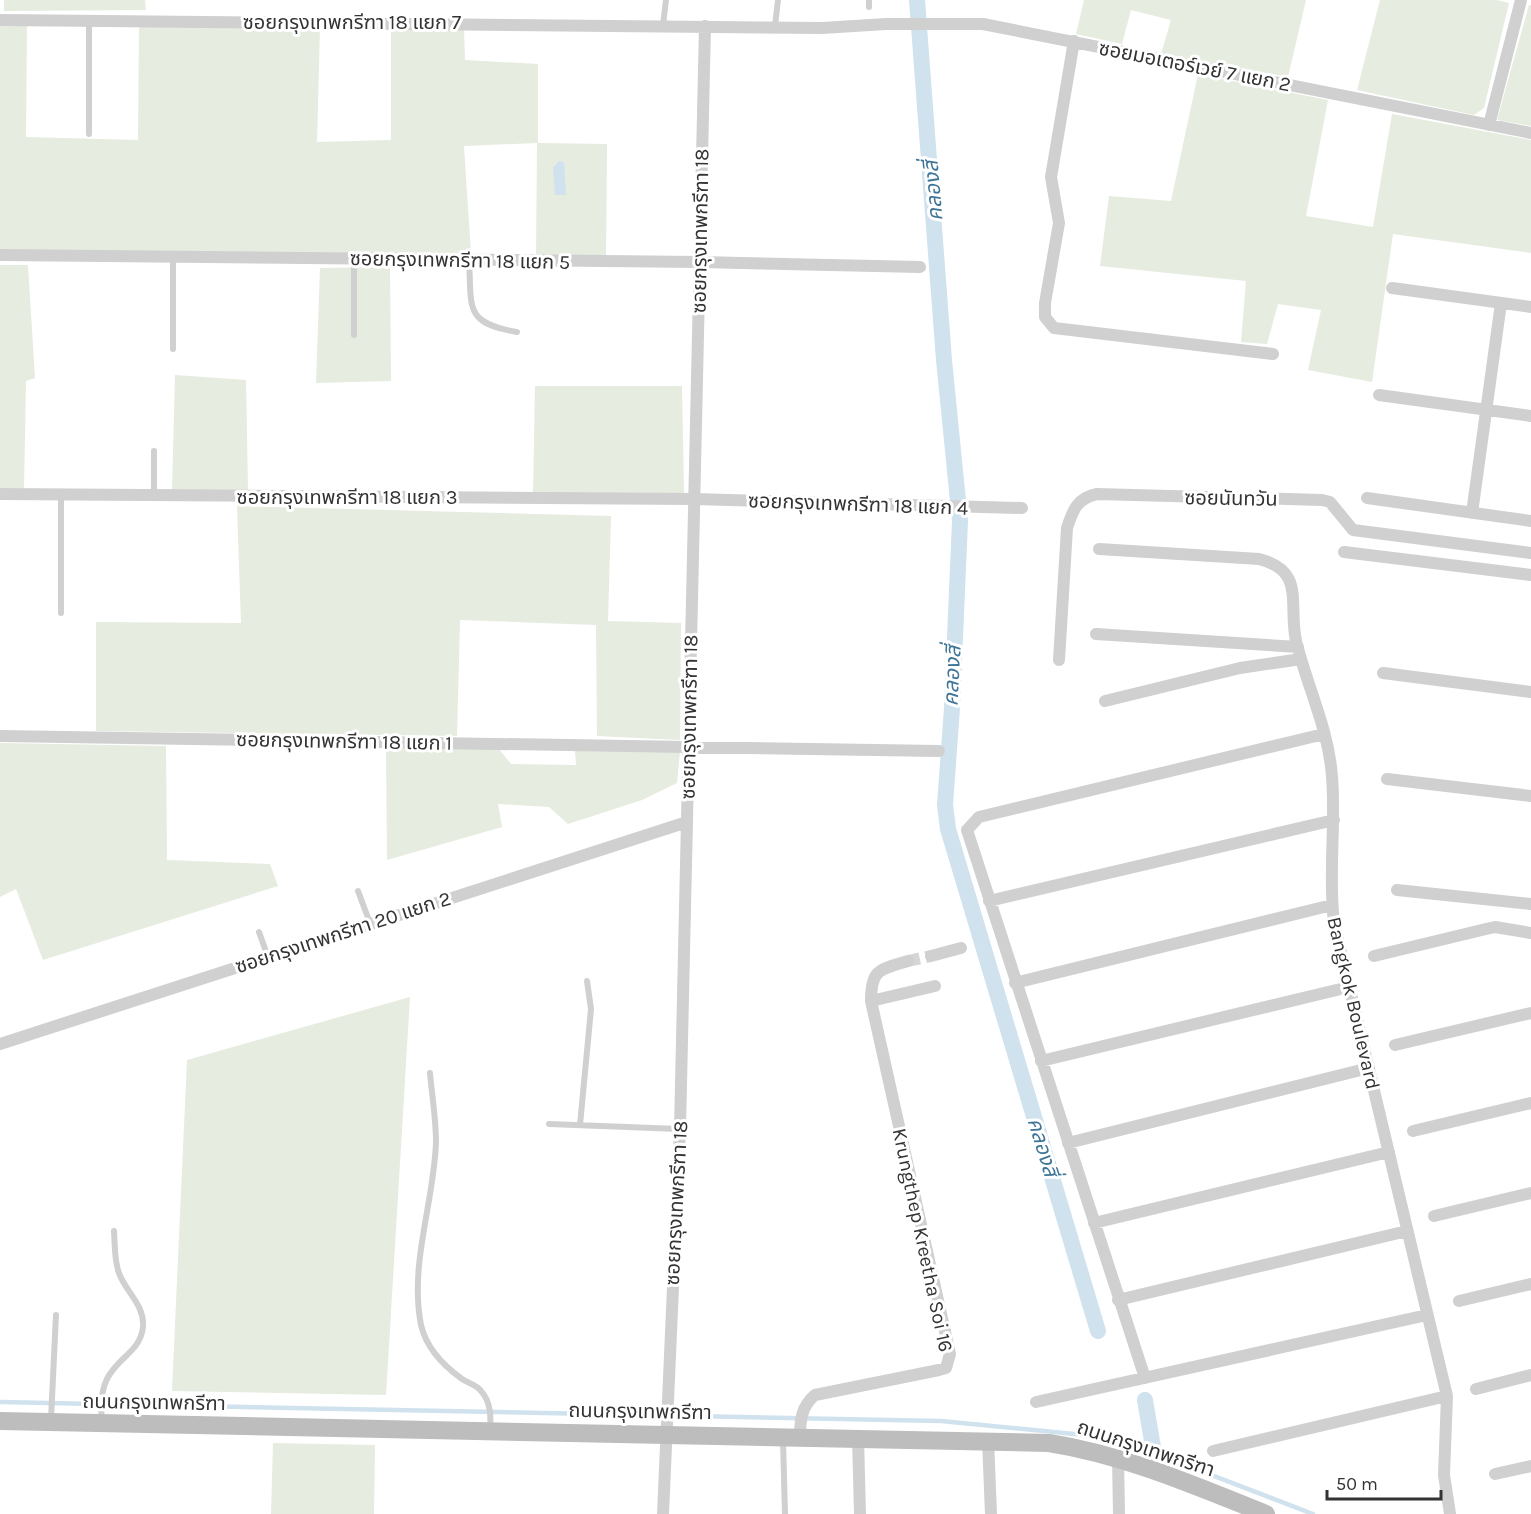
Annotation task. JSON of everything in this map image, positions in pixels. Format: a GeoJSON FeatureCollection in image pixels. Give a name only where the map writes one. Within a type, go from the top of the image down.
{"type":"FeatureCollection","features":[{"type":"Feature","properties":{"kind":"main road","name":"ถนนกรุงเทพกรีฑา"},"geometry":{"type":"LineString","coordinates":[[0,1421],[51,1416],[490,1426],[796,1427],[858,1437],[1049,1443],[1084,1448],[1118,1458],[1249,1510],[1266,1514]]}},
{"type":"Feature","properties":{"kind":"street"},"geometry":{"type":"LineString","coordinates":[[1489,125],[1521,0]]}},
{"type":"Feature","properties":{"kind":"street","name":"ซอยกรุงเทพกรีฑา 18 แยก 7"},"geometry":{"type":"LineString","coordinates":[[0,20],[775,26]]}},
{"type":"Feature","properties":{"kind":"street","name":"ซอยมอเตอร์เวย์ 7 แยก 2"},"geometry":{"type":"LineString","coordinates":[[775,26],[822,28],[983,24],[1531,133]]}},
{"type":"Feature","properties":{"kind":"street","name":"ซอยกรุงเทพกรีฑา 18"},"geometry":{"type":"LineString","coordinates":[[663,1514],[680,1129],[705,26]]}},
{"type":"Feature","properties":{"kind":"street"},"geometry":{"type":"LineString","coordinates":[[1074,42],[1051,177],[1059,223],[1045,303],[1048,324],[1054,328],[1273,354]]}},
{"type":"Feature","properties":{"kind":"street","name":"ซอยกรุงเทพกรีฑา 18 แยก 5"},"geometry":{"type":"LineString","coordinates":[[0,255],[699,262],[920,267]]}},
{"type":"Feature","properties":{"kind":"street"},"geometry":{"type":"LineString","coordinates":[[1392,288],[1531,308]]}},
{"type":"Feature","properties":{"kind":"street"},"geometry":{"type":"LineString","coordinates":[[1472,513],[1501,303]]}},
{"type":"Feature","properties":{"kind":"street"},"geometry":{"type":"LineString","coordinates":[[1379,395],[1531,416]]}},
{"type":"Feature","properties":{"kind":"street","name":"ซอยกรุงเทพกรีฑา 18 แยก 3"},"geometry":{"type":"LineString","coordinates":[[0,494],[694,500]]}},
{"type":"Feature","properties":{"kind":"street","name":"ซอยนันทวัน"},"geometry":{"type":"LineString","coordinates":[[1059,660],[1067,528],[1074,507],[1084,497],[1090,495],[1322,500],[1330,502],[1353,530],[1531,553]]}},
{"type":"Feature","properties":{"kind":"street"},"geometry":{"type":"LineString","coordinates":[[1367,498],[1531,521]]}},
{"type":"Feature","properties":{"kind":"street","name":"ซอยกรุงเทพกรีฑา 18 แยก 4"},"geometry":{"type":"LineString","coordinates":[[694,500],[1022,508]]}},
{"type":"Feature","properties":{"kind":"street","name":"Bangkok Boulevard"},"geometry":{"type":"LineString","coordinates":[[1099,549],[1259,559],[1276,564],[1286,572],[1291,586],[1300,653],[1324,734],[1332,777],[1334,820],[1332,905],[1349,987],[1447,1396],[1444,1475],[1450,1514]]}},
{"type":"Feature","properties":{"kind":"street"},"geometry":{"type":"LineString","coordinates":[[1344,552],[1531,575]]}},
{"type":"Feature","properties":{"kind":"street"},"geometry":{"type":"LineString","coordinates":[[1096,634],[1300,653]]}},
{"type":"Feature","properties":{"kind":"street"},"geometry":{"type":"LineString","coordinates":[[1105,701],[1300,653]]}},
{"type":"Feature","properties":{"kind":"street"},"geometry":{"type":"LineString","coordinates":[[1383,673],[1531,692]]}},
{"type":"Feature","properties":{"kind":"street"},"geometry":{"type":"LineString","coordinates":[[1145,1378],[968,838],[968,830],[979,817],[1324,734]]}},
{"type":"Feature","properties":{"kind":"street","name":"ซอยกรุงเทพกรีฑา 18 แยก 1"},"geometry":{"type":"LineString","coordinates":[[0,736],[939,751]]}},
{"type":"Feature","properties":{"kind":"street"},"geometry":{"type":"LineString","coordinates":[[1387,779],[1531,796]]}},
{"type":"Feature","properties":{"kind":"street"},"geometry":{"type":"LineString","coordinates":[[989,901],[1334,820]]}},
{"type":"Feature","properties":{"kind":"street","name":"ซอยกรุงเทพกรีฑา 20 แยก 2"},"geometry":{"type":"LineString","coordinates":[[0,1044],[687,822]]}},
{"type":"Feature","properties":{"kind":"street"},"geometry":{"type":"LineString","coordinates":[[1397,890],[1531,904]]}},
{"type":"Feature","properties":{"kind":"street"},"geometry":{"type":"LineString","coordinates":[[1016,983],[1332,905]]}},
{"type":"Feature","properties":{"kind":"street"},"geometry":{"type":"LineString","coordinates":[[1374,956],[1486,928],[1495,927],[1531,933]]}},
{"type":"Feature","properties":{"kind":"street"},"geometry":{"type":"LineString","coordinates":[[931,956],[961,948]]}},
{"type":"Feature","properties":{"kind":"street"},"geometry":{"type":"LineString","coordinates":[[908,961],[882,969],[874,976],[871,981],[871,1001],[935,986]]}},
{"type":"Feature","properties":{"kind":"street"},"geometry":{"type":"LineString","coordinates":[[1041,1061],[1349,987]]}},
{"type":"Feature","properties":{"kind":"street","name":"Krungthep Kreetha Soi 16"},"geometry":{"type":"LineString","coordinates":[[796,1427],[807,1402],[815,1395],[939,1370],[946,1368],[950,1361],[948,1342],[871,1001]]}},
{"type":"Feature","properties":{"kind":"street"},"geometry":{"type":"LineString","coordinates":[[1395,1045],[1531,1013]]}},
{"type":"Feature","properties":{"kind":"street"},"geometry":{"type":"LineString","coordinates":[[1068,1143],[1369,1068]]}},
{"type":"Feature","properties":{"kind":"street"},"geometry":{"type":"LineString","coordinates":[[1413,1131],[1531,1102]]}},
{"type":"Feature","properties":{"kind":"street"},"geometry":{"type":"LineString","coordinates":[[1094,1223],[1389,1152]]}},
{"type":"Feature","properties":{"kind":"street"},"geometry":{"type":"LineString","coordinates":[[1434,1216],[1531,1193]]}},
{"type":"Feature","properties":{"kind":"street"},"geometry":{"type":"LineString","coordinates":[[1118,1300],[1407,1231]]}},
{"type":"Feature","properties":{"kind":"street"},"geometry":{"type":"LineString","coordinates":[[1459,1301],[1531,1284]]}},
{"type":"Feature","properties":{"kind":"street"},"geometry":{"type":"LineString","coordinates":[[1036,1402],[1428,1315]]}},
{"type":"Feature","properties":{"kind":"street"},"geometry":{"type":"LineString","coordinates":[[1476,1389],[1531,1375]]}},
{"type":"Feature","properties":{"kind":"street"},"geometry":{"type":"LineString","coordinates":[[1213,1451],[1447,1396]]}},
{"type":"Feature","properties":{"kind":"street"},"geometry":{"type":"LineString","coordinates":[[858,1437],[861,1514]]}},
{"type":"Feature","properties":{"kind":"street"},"geometry":{"type":"LineString","coordinates":[[988,1440],[991,1514]]}},
{"type":"Feature","properties":{"kind":"street"},"geometry":{"type":"LineString","coordinates":[[1118,1458],[1119,1514]]}},
{"type":"Feature","properties":{"kind":"street"},"geometry":{"type":"LineString","coordinates":[[1496,1474],[1531,1466]]}},
{"type":"Feature","properties":{"kind":"lane"},"geometry":{"type":"LineString","coordinates":[[663,25],[666,0]]}},
{"type":"Feature","properties":{"kind":"lane"},"geometry":{"type":"LineString","coordinates":[[775,26],[778,0]]}},
{"type":"Feature","properties":{"kind":"lane"},"geometry":{"type":"LineString","coordinates":[[89,20],[89,134]]}},
{"type":"Feature","properties":{"kind":"lane"},"geometry":{"type":"LineString","coordinates":[[173,257],[173,349]]}},
{"type":"Feature","properties":{"kind":"lane"},"geometry":{"type":"LineString","coordinates":[[354,259],[354,335]]}},
{"type":"Feature","properties":{"kind":"lane"},"geometry":{"type":"LineString","coordinates":[[469,260],[472,308],[476,316],[493,328],[517,332]]}},
{"type":"Feature","properties":{"kind":"lane"},"geometry":{"type":"LineString","coordinates":[[154,451],[154,495]]}},
{"type":"Feature","properties":{"kind":"lane"},"geometry":{"type":"LineString","coordinates":[[61,495],[61,613]]}},
{"type":"Feature","properties":{"kind":"lane"},"geometry":{"type":"LineString","coordinates":[[358,891],[370,923]]}},
{"type":"Feature","properties":{"kind":"lane"},"geometry":{"type":"LineString","coordinates":[[259,932],[268,957]]}},
{"type":"Feature","properties":{"kind":"lane"},"geometry":{"type":"LineString","coordinates":[[580,1125],[591,1009],[587,981]]}},
{"type":"Feature","properties":{"kind":"lane"},"geometry":{"type":"LineString","coordinates":[[430,1073],[436,1142],[420,1253],[421,1325],[427,1343],[436,1354],[461,1378],[481,1390],[490,1408],[490,1426]]}},
{"type":"Feature","properties":{"kind":"lane"},"geometry":{"type":"LineString","coordinates":[[549,1124],[680,1129]]}},
{"type":"Feature","properties":{"kind":"lane"},"geometry":{"type":"LineString","coordinates":[[101,1417],[102,1388],[115,1365],[140,1340],[143,1324],[136,1300],[119,1273],[114,1231]]}},
{"type":"Feature","properties":{"kind":"lane"},"geometry":{"type":"LineString","coordinates":[[51,1416],[56,1315]]}},
{"type":"Feature","properties":{"kind":"lane"},"geometry":{"type":"LineString","coordinates":[[785,1514],[796,1427]]}},
{"type":"Feature","properties":{"kind":"shaded area"},"geometry":{"type":"Polygon","coordinates":[[[4,0],[145,0],[146,10],[4,11],[4,0]]]}},
{"type":"Feature","properties":{"kind":"shaded area"},"geometry":{"type":"Polygon","coordinates":[[[1084,0],[1306,0],[1288,77],[1161,54],[1171,20],[1131,10],[1122,44],[1076,34],[1084,0]]]}},
{"type":"Feature","properties":{"kind":"shaded area"},"geometry":{"type":"Polygon","coordinates":[[[1380,0],[1497,0],[1509,3],[1484,108],[1474,115],[1357,90],[1380,0]]]}},
{"type":"Feature","properties":{"kind":"shaded area"},"geometry":{"type":"Polygon","coordinates":[[[1529,5],[1531,5],[1531,126],[1497,120],[1529,5]]]}},
{"type":"Feature","properties":{"kind":"shaded area"},"geometry":{"type":"Polygon","coordinates":[[[0,26],[27,26],[26,137],[138,140],[139,26],[320,27],[317,142],[391,140],[391,26],[464,29],[465,60],[538,64],[538,143],[607,144],[606,258],[536,257],[537,143],[464,146],[471,254],[0,251],[0,26]]]}},
{"type":"Feature","properties":{"kind":"shaded area"},"geometry":{"type":"Polygon","coordinates":[[[1198,74],[1328,100],[1306,216],[1373,227],[1392,114],[1531,140],[1531,253],[1393,234],[1372,382],[1308,370],[1321,310],[1278,304],[1267,344],[1241,342],[1246,281],[1100,266],[1109,196],[1171,201],[1198,74]]]}},
{"type":"Feature","properties":{"kind":"shaded area"},"geometry":{"type":"Polygon","coordinates":[[[0,265],[28,265],[35,378],[26,381],[24,488],[0,489],[0,265]]]}},
{"type":"Feature","properties":{"kind":"shaded area"},"geometry":{"type":"Polygon","coordinates":[[[390,267],[391,381],[316,383],[320,268],[390,267]]]}},
{"type":"Feature","properties":{"kind":"shaded area"},"geometry":{"type":"Polygon","coordinates":[[[175,375],[246,380],[248,490],[172,490],[175,375]]]}},
{"type":"Feature","properties":{"kind":"shaded area"},"geometry":{"type":"Polygon","coordinates":[[[535,386],[682,386],[684,493],[533,494],[535,386]]]}},
{"type":"Feature","properties":{"kind":"shaded area"},"geometry":{"type":"Polygon","coordinates":[[[237,506],[611,516],[608,621],[681,623],[680,740],[597,736],[596,625],[460,620],[457,736],[96,731],[96,622],[241,623],[237,506]]]}},
{"type":"Feature","properties":{"kind":"shaded area"},"geometry":{"type":"Polygon","coordinates":[[[0,743],[166,746],[167,860],[270,864],[278,886],[43,960],[16,889],[0,897],[0,743]]]}},
{"type":"Feature","properties":{"kind":"shaded area"},"geometry":{"type":"Polygon","coordinates":[[[386,746],[498,748],[511,764],[576,765],[575,750],[680,751],[677,783],[642,800],[568,824],[549,807],[498,804],[502,827],[387,860],[386,746]]]}},
{"type":"Feature","properties":{"kind":"shaded area"},"geometry":{"type":"Polygon","coordinates":[[[410,997],[386,1395],[172,1391],[187,1060],[410,997]]]}},
{"type":"Feature","properties":{"kind":"shaded area"},"geometry":{"type":"Polygon","coordinates":[[[273,1443],[375,1445],[374,1514],[271,1514],[273,1443]]]}},
{"type":"Feature","properties":{"kind":"water"},"geometry":{"type":"Polygon","coordinates":[[[559,161],[564,162],[566,195],[555,195],[553,168],[559,161]]]}},
{"type":"Feature","properties":{"kind":"waterway","name":"คลองสี่"},"geometry":{"type":"LineString","coordinates":[[917,0],[944,360],[960,521],[952,708],[945,805],[948,829],[1098,1331]]}},
{"type":"Feature","properties":{"kind":"waterway","name":"คลองสี่"},"geometry":{"type":"LineString","coordinates":[[1145,1400],[1154,1453]]}},
{"type":"Feature","properties":{"kind":"waterway"},"geometry":{"type":"LineString","coordinates":[[0,1402],[941,1421],[1084,1435],[1154,1453],[1313,1514]]}},
{"type":"Feature","properties":{"kind":"tunnel"},"geometry":{"type":"LineString","coordinates":[[908,961],[931,956]]}}]}
